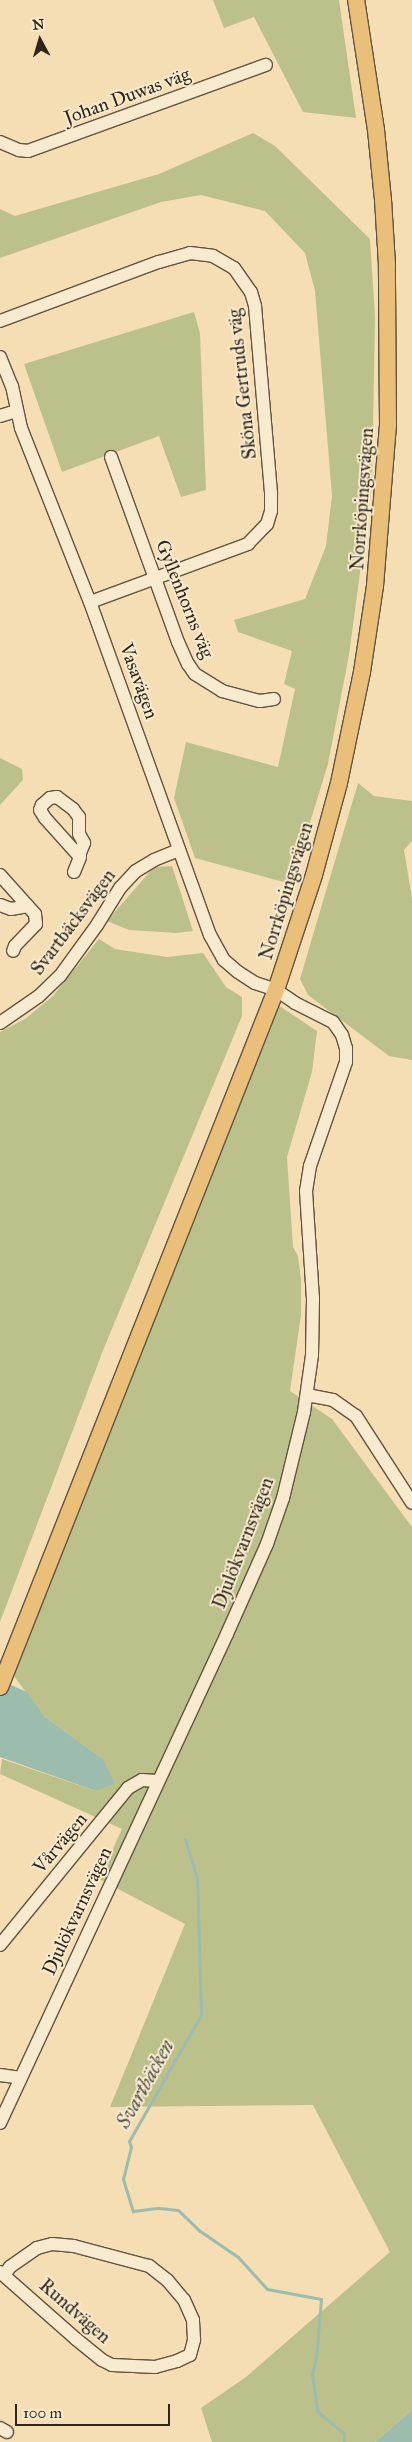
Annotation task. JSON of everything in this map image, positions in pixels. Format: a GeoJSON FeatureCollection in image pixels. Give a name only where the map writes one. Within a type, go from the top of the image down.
{"type":"FeatureCollection","features":[{"type":"Feature","properties":{"kind":"main road","name":"Norrköpingsvägen"},"geometry":{"type":"LineString","coordinates":[[0,1687],[276,990],[314,875],[339,783],[362,672],[375,586],[384,500],[388,425],[387,264],[376,130],[356,0]]}},
{"type":"Feature","properties":{"kind":"street","name":"Johan Duwas väg"},"geometry":{"type":"LineString","coordinates":[[0,142],[19,150],[28,151],[266,65]]}},
{"type":"Feature","properties":{"kind":"street","name":"Sköna Gertruds väg"},"geometry":{"type":"LineString","coordinates":[[0,320],[159,262],[190,253],[213,256],[234,268],[243,278],[255,306],[271,494],[271,511],[267,524],[248,544],[90,602]]}},
{"type":"Feature","properties":{"kind":"street","name":"Vasavägen"},"geometry":{"type":"LineString","coordinates":[[0,357],[12,386],[16,411],[90,602],[210,935],[224,960],[255,983],[276,990]]}},
{"type":"Feature","properties":{"kind":"street"},"geometry":{"type":"LineString","coordinates":[[0,416],[16,411]]}},
{"type":"Feature","properties":{"kind":"street","name":"Gyllenhorns väg"},"geometry":{"type":"LineString","coordinates":[[111,457],[178,642],[195,674],[222,691],[260,701],[274,699]]}},
{"type":"Feature","properties":{"kind":"street"},"geometry":{"type":"LineString","coordinates":[[74,872],[80,857],[84,843],[79,834],[78,817],[73,809],[57,797],[50,798],[42,805],[40,810],[44,818],[80,857]]}},
{"type":"Feature","properties":{"kind":"street","name":"Svartbäcksvägen"},"geometry":{"type":"LineString","coordinates":[[0,1023],[39,996],[60,976],[88,939],[120,888],[136,871],[154,860],[179,850]]}},
{"type":"Feature","properties":{"kind":"street"},"geometry":{"type":"LineString","coordinates":[[0,875],[35,914],[36,924],[14,946],[13,951]]}},
{"type":"Feature","properties":{"kind":"street"},"geometry":{"type":"LineString","coordinates":[[0,905],[11,910],[28,906]]}},
{"type":"Feature","properties":{"kind":"street","name":"Djulökvarnsvägen"},"geometry":{"type":"LineString","coordinates":[[0,2123],[267,1544],[294,1460],[312,1355],[313,1298],[306,1191],[310,1166],[346,1062],[346,1048],[342,1036],[333,1022],[295,1003],[276,990]]}},
{"type":"Feature","properties":{"kind":"street"},"geometry":{"type":"LineString","coordinates":[[306,1394],[333,1400],[356,1416],[412,1503]]}},
{"type":"Feature","properties":{"kind":"street","name":"Vårvägen"},"geometry":{"type":"LineString","coordinates":[[0,1945],[128,1788],[142,1780],[157,1781]]}},
{"type":"Feature","properties":{"kind":"street"},"geometry":{"type":"LineString","coordinates":[[0,2075],[21,2078]]}},
{"type":"Feature","properties":{"kind":"street","name":"Rundvägen"},"geometry":{"type":"LineString","coordinates":[[52,2244],[82,2248],[149,2266],[167,2280],[184,2300],[193,2320],[194,2340],[190,2355],[155,2367],[112,2365],[76,2339],[3,2273],[37,2248],[52,2244]]}},
{"type":"Feature","properties":{"kind":"green space"},"geometry":{"type":"Polygon","coordinates":[[[213,0],[339,0],[356,118],[303,112],[254,17],[224,28],[213,0]]]}},
{"type":"Feature","properties":{"kind":"green space"},"geometry":{"type":"Polygon","coordinates":[[[253,133],[275,146],[370,239],[375,316],[372,484],[349,655],[328,764],[291,884],[195,858],[174,798],[186,742],[278,767],[295,689],[284,684],[292,651],[238,632],[234,620],[305,599],[326,546],[332,496],[315,291],[305,253],[265,211],[201,195],[161,202],[0,258],[0,209],[15,216],[159,174],[253,133]]]}},
{"type":"Feature","properties":{"kind":"green space"},"geometry":{"type":"Polygon","coordinates":[[[194,312],[200,333],[206,490],[181,497],[159,436],[62,472],[24,364],[194,312]]]}},
{"type":"Feature","properties":{"kind":"green space"},"geometry":{"type":"Polygon","coordinates":[[[0,758],[22,769],[23,780],[0,805],[0,758]]]}},
{"type":"Feature","properties":{"kind":"green space"},"geometry":{"type":"Polygon","coordinates":[[[358,783],[374,796],[412,801],[412,841],[404,850],[412,898],[412,1060],[389,1056],[308,995],[300,979],[358,783]]]}},
{"type":"Feature","properties":{"kind":"green space"},"geometry":{"type":"Polygon","coordinates":[[[172,866],[193,931],[176,933],[129,930],[107,921],[154,867],[172,866]]]}},
{"type":"Feature","properties":{"kind":"green space"},"geometry":{"type":"Polygon","coordinates":[[[99,939],[115,949],[167,957],[203,953],[226,987],[242,997],[242,1016],[104,1348],[0,1622],[0,1032],[25,1019],[53,996],[99,939]]]}},
{"type":"Feature","properties":{"kind":"green space"},"geometry":{"type":"Polygon","coordinates":[[[275,1003],[317,1031],[312,1072],[287,1157],[293,1247],[298,1256],[301,1280],[301,1315],[290,1391],[332,1419],[412,1527],[412,2410],[375,2442],[212,2442],[201,2408],[246,2377],[390,2252],[313,2105],[110,2107],[185,1924],[99,1879],[122,1829],[0,1774],[2,1759],[96,1791],[103,1759],[45,1717],[13,1675],[275,1003]]]}},
{"type":"Feature","properties":{"kind":"shaded area"},"geometry":{"type":"Polygon","coordinates":[[[0,1670],[2,1681],[27,1692],[45,1717],[103,1759],[115,1783],[96,1791],[0,1757],[0,1670]]]}},
{"type":"Feature","properties":{"kind":"shaded area"},"geometry":{"type":"Polygon","coordinates":[[[412,2410],[412,2442],[375,2442],[412,2410]]]}},
{"type":"Feature","properties":{"kind":"waterway","name":"Svartbäcken"},"geometry":{"type":"LineString","coordinates":[[185,1839],[197,1878],[201,2015],[129,2141],[131,2147],[123,2179],[133,2211],[159,2208],[178,2210],[200,2231],[238,2257],[267,2289],[321,2299],[316,2358],[312,2374],[317,2411],[344,2434],[344,2442]]}}]}
